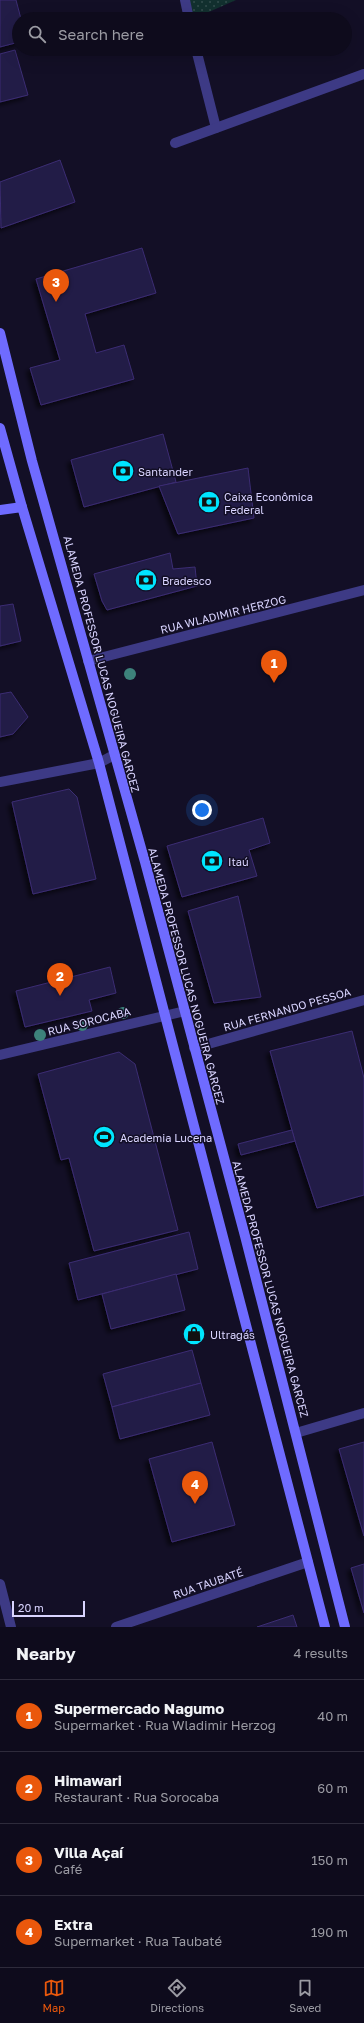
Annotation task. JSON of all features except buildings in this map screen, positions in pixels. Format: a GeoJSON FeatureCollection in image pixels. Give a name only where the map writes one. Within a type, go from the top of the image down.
{"type":"FeatureCollection","features":[{"type":"Feature","properties":{"kind":"main road","name":"ALAMEDA PROFESSOR LUCAS NOGUEIRA GARCEZ"},"geometry":{"type":"LineString","coordinates":[[0,333],[32,461],[147,870],[245,1236],[345,1627]]}},
{"type":"Feature","properties":{"kind":"main road"},"geometry":{"type":"LineString","coordinates":[[0,428],[98,763],[166,1015],[324,1627]]}},
{"type":"Feature","properties":{"kind":"main road"},"geometry":{"type":"LineString","coordinates":[[0,510],[22,507]]}},
{"type":"Feature","properties":{"kind":"street"},"geometry":{"type":"LineString","coordinates":[[185,0],[188,12]]}},
{"type":"Feature","properties":{"kind":"street"},"geometry":{"type":"LineString","coordinates":[[198,56],[216,128]]}},
{"type":"Feature","properties":{"kind":"street"},"geometry":{"type":"LineString","coordinates":[[175,143],[364,74]]}},
{"type":"Feature","properties":{"kind":"street","name":"RUA WLADIMIR HERZOG"},"geometry":{"type":"LineString","coordinates":[[88,661],[364,590]]}},
{"type":"Feature","properties":{"kind":"street"},"geometry":{"type":"LineString","coordinates":[[0,782],[98,763],[114,755]]}},
{"type":"Feature","properties":{"kind":"street","name":"RUA FERNANDO PESSOA"},"geometry":{"type":"LineString","coordinates":[[194,1048],[364,1000]]}},
{"type":"Feature","properties":{"kind":"street","name":"RUA SOROCABA"},"geometry":{"type":"LineString","coordinates":[[0,1055],[184,1011]]}},
{"type":"Feature","properties":{"kind":"street"},"geometry":{"type":"LineString","coordinates":[[296,1433],[364,1413]]}},
{"type":"Feature","properties":{"kind":"street","name":"RUA TAUBATÉ"},"geometry":{"type":"LineString","coordinates":[[116,1627],[308,1562]]}},
{"type":"Feature","properties":{"kind":"street"},"geometry":{"type":"LineString","coordinates":[[0,1584],[11,1627]]}},
{"type":"Feature","properties":{"kind":"green space"},"geometry":{"type":"Polygon","coordinates":[[[185,0],[236,0],[209,12],[190,12],[185,0]]]}},
{"type":"Feature","properties":{"kind":"place","name":"Villa Açaí"},"geometry":{"type":"Point","coordinates":[56,302]}},
{"type":"Feature","properties":{"kind":"place","name":"Santander"},"geometry":{"type":"Point","coordinates":[123,471]}},
{"type":"Feature","properties":{"kind":"place","name":"Caixa Econômica Federal"},"geometry":{"type":"Point","coordinates":[209,502]}},
{"type":"Feature","properties":{"kind":"place","name":"Bradesco"},"geometry":{"type":"Point","coordinates":[146,580]}},
{"type":"Feature","properties":{"kind":"place","name":"Supermercado Nagumo"},"geometry":{"type":"Point","coordinates":[274,683]}},
{"type":"Feature","properties":{"kind":"place","name":"Itaú"},"geometry":{"type":"Point","coordinates":[212,861]}},
{"type":"Feature","properties":{"kind":"place","name":"Himawari"},"geometry":{"type":"Point","coordinates":[60,996]}},
{"type":"Feature","properties":{"kind":"place","name":"Academia Lucena"},"geometry":{"type":"Point","coordinates":[104,1137]}},
{"type":"Feature","properties":{"kind":"place","name":"Ultragás"},"geometry":{"type":"Point","coordinates":[194,1334]}},
{"type":"Feature","properties":{"kind":"place","name":"Extra"},"geometry":{"type":"Point","coordinates":[195,1504]}}]}
